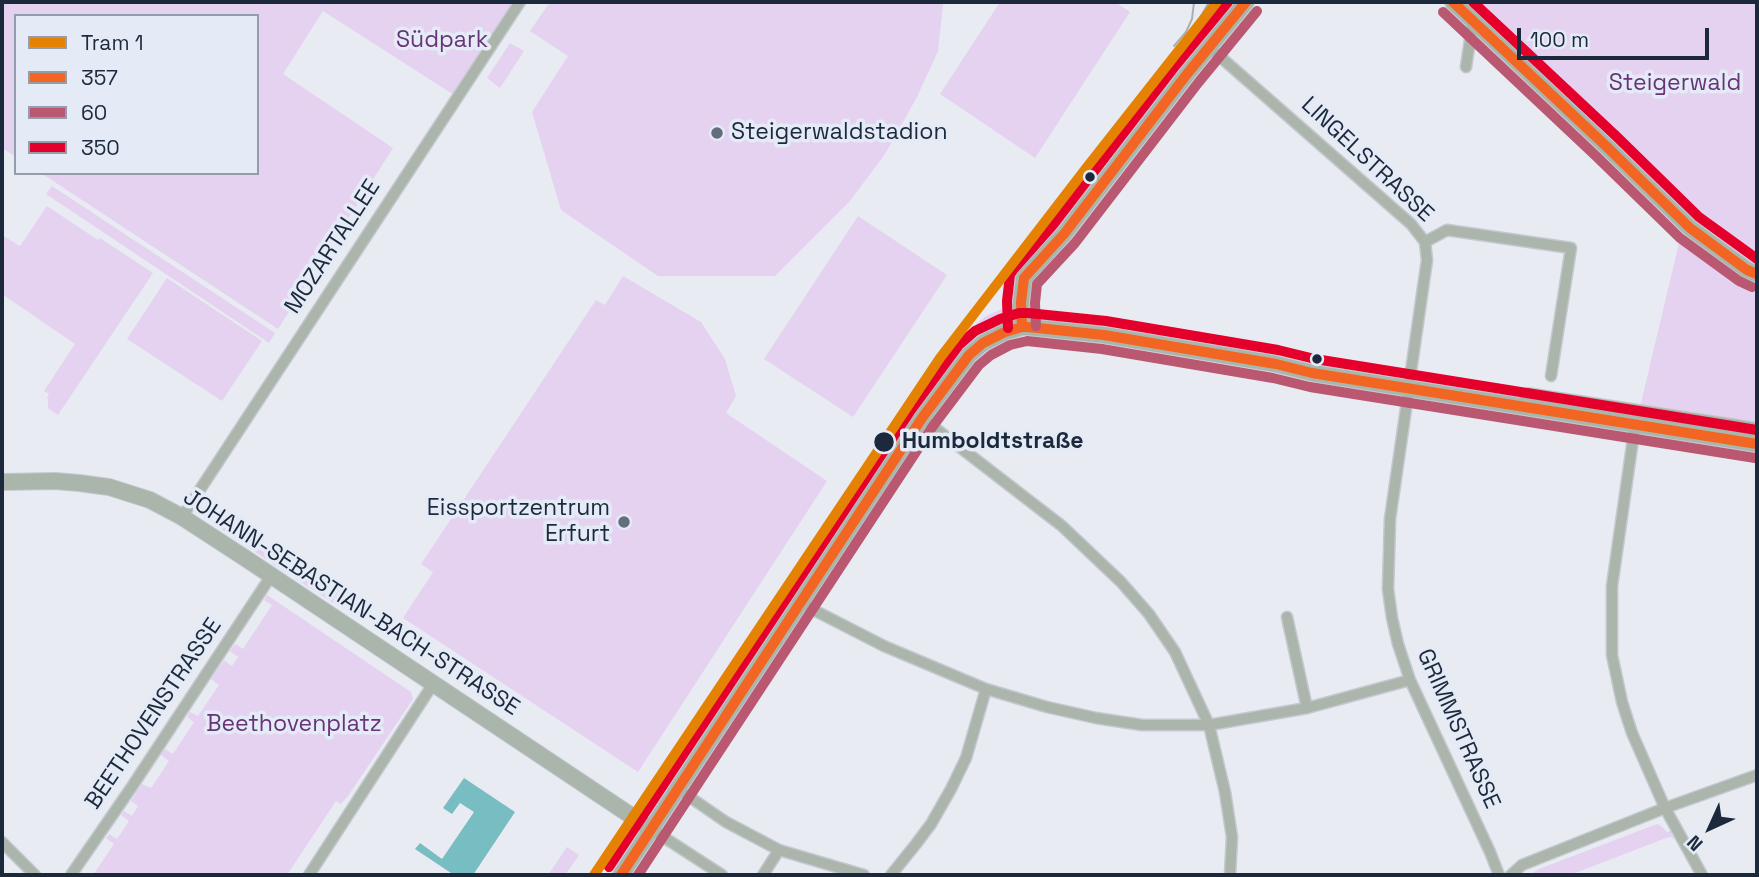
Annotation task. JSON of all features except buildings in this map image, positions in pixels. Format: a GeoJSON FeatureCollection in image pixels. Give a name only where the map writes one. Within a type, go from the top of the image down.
{"type":"FeatureCollection","features":[{"type":"Feature","properties":{"kind":"main road"},"geometry":{"type":"LineString","coordinates":[[1022,327],[1024,278],[1064,234],[1246,2]]}},
{"type":"Feature","properties":{"kind":"main road"},"geometry":{"type":"LineString","coordinates":[[1453,2],[1690,228],[1747,270],[1757,274]]}},
{"type":"Feature","properties":{"kind":"main road"},"geometry":{"type":"LineString","coordinates":[[621,875],[922,418],[969,355],[1005,332],[1022,327],[1104,335],[1276,364],[1316,364],[1635,425],[1757,444]]}},
{"type":"Feature","properties":{"kind":"main road"},"geometry":{"type":"LineString","coordinates":[[1410,383],[1757,431]]}},
{"type":"Feature","properties":{"kind":"main road","name":"JOHANN-SEBASTIAN-BACH-STRASSE"},"geometry":{"type":"LineString","coordinates":[[2,482],[55,481],[109,487],[150,500],[182,517],[651,830]]}},
{"type":"Feature","properties":{"kind":"street","name":"MOZARTALLEE"},"geometry":{"type":"LineString","coordinates":[[182,517],[520,2]]}},
{"type":"Feature","properties":{"kind":"street"},"geometry":{"type":"LineString","coordinates":[[1466,67],[1475,22]]}},
{"type":"Feature","properties":{"kind":"street","name":"LINGELSTRASSE"},"geometry":{"type":"LineString","coordinates":[[1209,47],[1411,224],[1425,242],[1427,260],[1410,383]]}},
{"type":"Feature","properties":{"kind":"street"},"geometry":{"type":"LineString","coordinates":[[1425,242],[1447,230],[1572,248],[1551,376]]}},
{"type":"Feature","properties":{"kind":"street","name":"GRIMMSTRASSE"},"geometry":{"type":"LineString","coordinates":[[1410,383],[1390,519],[1388,589],[1392,618],[1410,680],[1499,875]]}},
{"type":"Feature","properties":{"kind":"street"},"geometry":{"type":"LineString","coordinates":[[922,418],[1046,512],[1121,582],[1149,614],[1175,652],[1209,725],[1225,792],[1231,837],[1230,875]]}},
{"type":"Feature","properties":{"kind":"street"},"geometry":{"type":"LineString","coordinates":[[1635,425],[1612,586],[1612,655],[1632,733],[1665,808],[1702,875]]}},
{"type":"Feature","properties":{"kind":"street","name":"BEETHOVENSTRASSE"},"geometry":{"type":"LineString","coordinates":[[71,875],[271,576]]}},
{"type":"Feature","properties":{"kind":"street"},"geometry":{"type":"LineString","coordinates":[[800,603],[884,646],[986,689],[1046,707],[1142,725],[1209,725],[1307,708],[1410,680]]}},
{"type":"Feature","properties":{"kind":"street"},"geometry":{"type":"LineString","coordinates":[[1287,617],[1307,708]]}},
{"type":"Feature","properties":{"kind":"street"},"geometry":{"type":"LineString","coordinates":[[309,875],[433,684]]}},
{"type":"Feature","properties":{"kind":"street"},"geometry":{"type":"LineString","coordinates":[[891,875],[924,834],[951,789],[966,758],[986,689]]}},
{"type":"Feature","properties":{"kind":"street"},"geometry":{"type":"LineString","coordinates":[[1511,875],[1522,864],[1757,775]]}},
{"type":"Feature","properties":{"kind":"street"},"geometry":{"type":"LineString","coordinates":[[678,789],[726,822],[779,850],[864,875]]}},
{"type":"Feature","properties":{"kind":"street"},"geometry":{"type":"LineString","coordinates":[[651,830],[722,875]]}},
{"type":"Feature","properties":{"kind":"street"},"geometry":{"type":"LineString","coordinates":[[2,842],[35,875]]}},
{"type":"Feature","properties":{"kind":"street"},"geometry":{"type":"LineString","coordinates":[[763,875],[779,850]]}},
{"type":"Feature","properties":{"kind":"green space","name":"Südpark"},"geometry":{"type":"Polygon","coordinates":[[[2,2],[516,2],[454,95],[323,11],[283,74],[393,148],[278,329],[44,175],[259,175],[259,14],[14,14],[14,156],[2,148],[2,2]]]}},
{"type":"Feature","properties":{"kind":"green space","name":"Steigerwaldstadion"},"geometry":{"type":"Polygon","coordinates":[[[550,2],[941,2],[943,5],[938,51],[917,97],[885,154],[850,201],[775,276],[658,276],[561,210],[532,112],[568,56],[530,31],[550,2]]]}},
{"type":"Feature","properties":{"kind":"green space"},"geometry":{"type":"Polygon","coordinates":[[[1000,2],[1115,2],[1130,12],[1035,158],[940,94],[1000,2]]]}},
{"type":"Feature","properties":{"kind":"green space","name":"Steigerwald"},"geometry":{"type":"Polygon","coordinates":[[[1473,2],[1757,2],[1757,268],[1699,228],[1534,59],[1473,2]]]}},
{"type":"Feature","properties":{"kind":"green space"},"geometry":{"type":"Polygon","coordinates":[[[510,43],[524,51],[500,88],[487,78],[510,43]]]}},
{"type":"Feature","properties":{"kind":"green space"},"geometry":{"type":"Polygon","coordinates":[[[52,186],[275,333],[269,343],[46,194],[52,186]]]}},
{"type":"Feature","properties":{"kind":"green space"},"geometry":{"type":"Polygon","coordinates":[[[47,206],[153,273],[58,415],[48,408],[49,394],[44,391],[75,344],[2,294],[2,235],[20,246],[47,206]]]}},
{"type":"Feature","properties":{"kind":"green space"},"geometry":{"type":"Polygon","coordinates":[[[858,216],[947,275],[853,417],[764,359],[858,216]]]}},
{"type":"Feature","properties":{"kind":"green space"},"geometry":{"type":"Polygon","coordinates":[[[1679,243],[1734,280],[1757,287],[1757,425],[1640,407],[1679,243]]]}},
{"type":"Feature","properties":{"kind":"green space","name":"Eissportzentrum Erfurt"},"geometry":{"type":"Polygon","coordinates":[[[623,276],[701,322],[725,359],[736,396],[726,413],[827,481],[638,772],[403,618],[433,572],[421,564],[596,300],[605,305],[623,276]]]}},
{"type":"Feature","properties":{"kind":"green space"},"geometry":{"type":"Polygon","coordinates":[[[167,278],[262,341],[222,401],[127,339],[167,278]]]}},
{"type":"Feature","properties":{"kind":"green space"},"geometry":{"type":"Polygon","coordinates":[[[1004,308],[996,321],[964,343],[947,365],[977,323],[1004,308]]]}},
{"type":"Feature","properties":{"kind":"green space"},"geometry":{"type":"Polygon","coordinates":[[[225,521],[272,552],[267,560],[220,528],[225,521]]]}},
{"type":"Feature","properties":{"kind":"green space"},"geometry":{"type":"Polygon","coordinates":[[[276,555],[323,586],[344,589],[352,594],[348,601],[343,605],[333,603],[271,563],[276,555]]]}},
{"type":"Feature","properties":{"kind":"green space","name":"Beethovenplatz"},"geometry":{"type":"Polygon","coordinates":[[[267,595],[411,692],[413,699],[348,796],[341,804],[336,801],[287,875],[93,875],[114,844],[106,838],[109,834],[117,839],[129,821],[121,815],[124,811],[132,816],[138,806],[131,801],[142,784],[151,788],[169,761],[161,755],[165,749],[173,754],[194,722],[187,717],[190,712],[198,716],[219,685],[211,679],[224,660],[232,666],[238,657],[230,651],[235,644],[243,649],[272,605],[264,600],[267,595]]]}},
{"type":"Feature","properties":{"kind":"green space"},"geometry":{"type":"Polygon","coordinates":[[[1657,824],[1667,832],[1670,831],[1674,839],[1666,838],[1570,875],[1529,875],[1539,869],[1657,824]]]}},
{"type":"Feature","properties":{"kind":"green space"},"geometry":{"type":"Polygon","coordinates":[[[567,847],[579,855],[565,875],[548,875],[567,847]]]}},
{"type":"Feature","properties":{"kind":"water"},"geometry":{"type":"Polygon","coordinates":[[[464,778],[515,812],[473,875],[454,875],[415,849],[420,843],[442,859],[474,812],[460,803],[452,814],[443,808],[464,778]]]}},
{"type":"Feature","properties":{"kind":"tram line"},"geometry":{"type":"LineString","coordinates":[[1174,46],[1186,32],[1192,19],[1194,2]]}},
{"type":"Feature","properties":{"kind":"tram line"},"geometry":{"type":"LineString","coordinates":[[1195,27],[1209,2]]}},
{"type":"Feature","properties":{"kind":"tram line","name":"1"},"geometry":{"type":"LineString","coordinates":[[594,875],[940,358],[1217,2]]}},
{"type":"Feature","properties":{"kind":"transit line","name":"350"},"geometry":{"type":"LineString","coordinates":[[1008,328],[1007,301],[1013,270],[1053,225],[1228,2]]}},
{"type":"Feature","properties":{"kind":"transit line","name":"357"},"geometry":{"type":"LineString","coordinates":[[1022,327],[1024,278],[1064,234],[1246,2]]}},
{"type":"Feature","properties":{"kind":"transit line","name":"357"},"geometry":{"type":"LineString","coordinates":[[1453,2],[1690,228],[1747,270],[1757,274]]}},
{"type":"Feature","properties":{"kind":"transit line","name":"350"},"geometry":{"type":"LineString","coordinates":[[1473,2],[1699,217],[1757,259]]}},
{"type":"Feature","properties":{"kind":"transit line","name":"60"},"geometry":{"type":"LineString","coordinates":[[1036,326],[1037,284],[1075,243],[1257,11]]}},
{"type":"Feature","properties":{"kind":"transit line","name":"60"},"geometry":{"type":"LineString","coordinates":[[1443,12],[1680,238],[1739,281],[1752,287]]}},
{"type":"Feature","properties":{"kind":"transit line","name":"350"},"geometry":{"type":"LineString","coordinates":[[609,867],[911,410],[959,345],[975,331],[1000,319],[1028,313],[1106,321],[1278,350],[1315,359],[1757,430]]}},
{"type":"Feature","properties":{"kind":"transit line","name":"357"},"geometry":{"type":"LineString","coordinates":[[621,875],[922,418],[969,355],[983,343],[1005,332],[1028,327],[1104,335],[1276,364],[1312,373],[1757,444]]}},
{"type":"Feature","properties":{"kind":"transit line","name":"60"},"geometry":{"type":"LineString","coordinates":[[638,875],[933,426],[979,365],[1010,345],[1027,341],[1102,349],[1273,378],[1310,387],[1755,458]]}},
{"type":"Feature","properties":{"kind":"place","name":"Steigerwaldstadion"},"geometry":{"type":"Point","coordinates":[717,133]}},
{"type":"Feature","properties":{"kind":"place","name":"Humboldtstraße"},"geometry":{"type":"Point","coordinates":[884,442]}},
{"type":"Feature","properties":{"kind":"place","name":"Eissportzentrum Erfurt"},"geometry":{"type":"Point","coordinates":[624,522]}}]}
